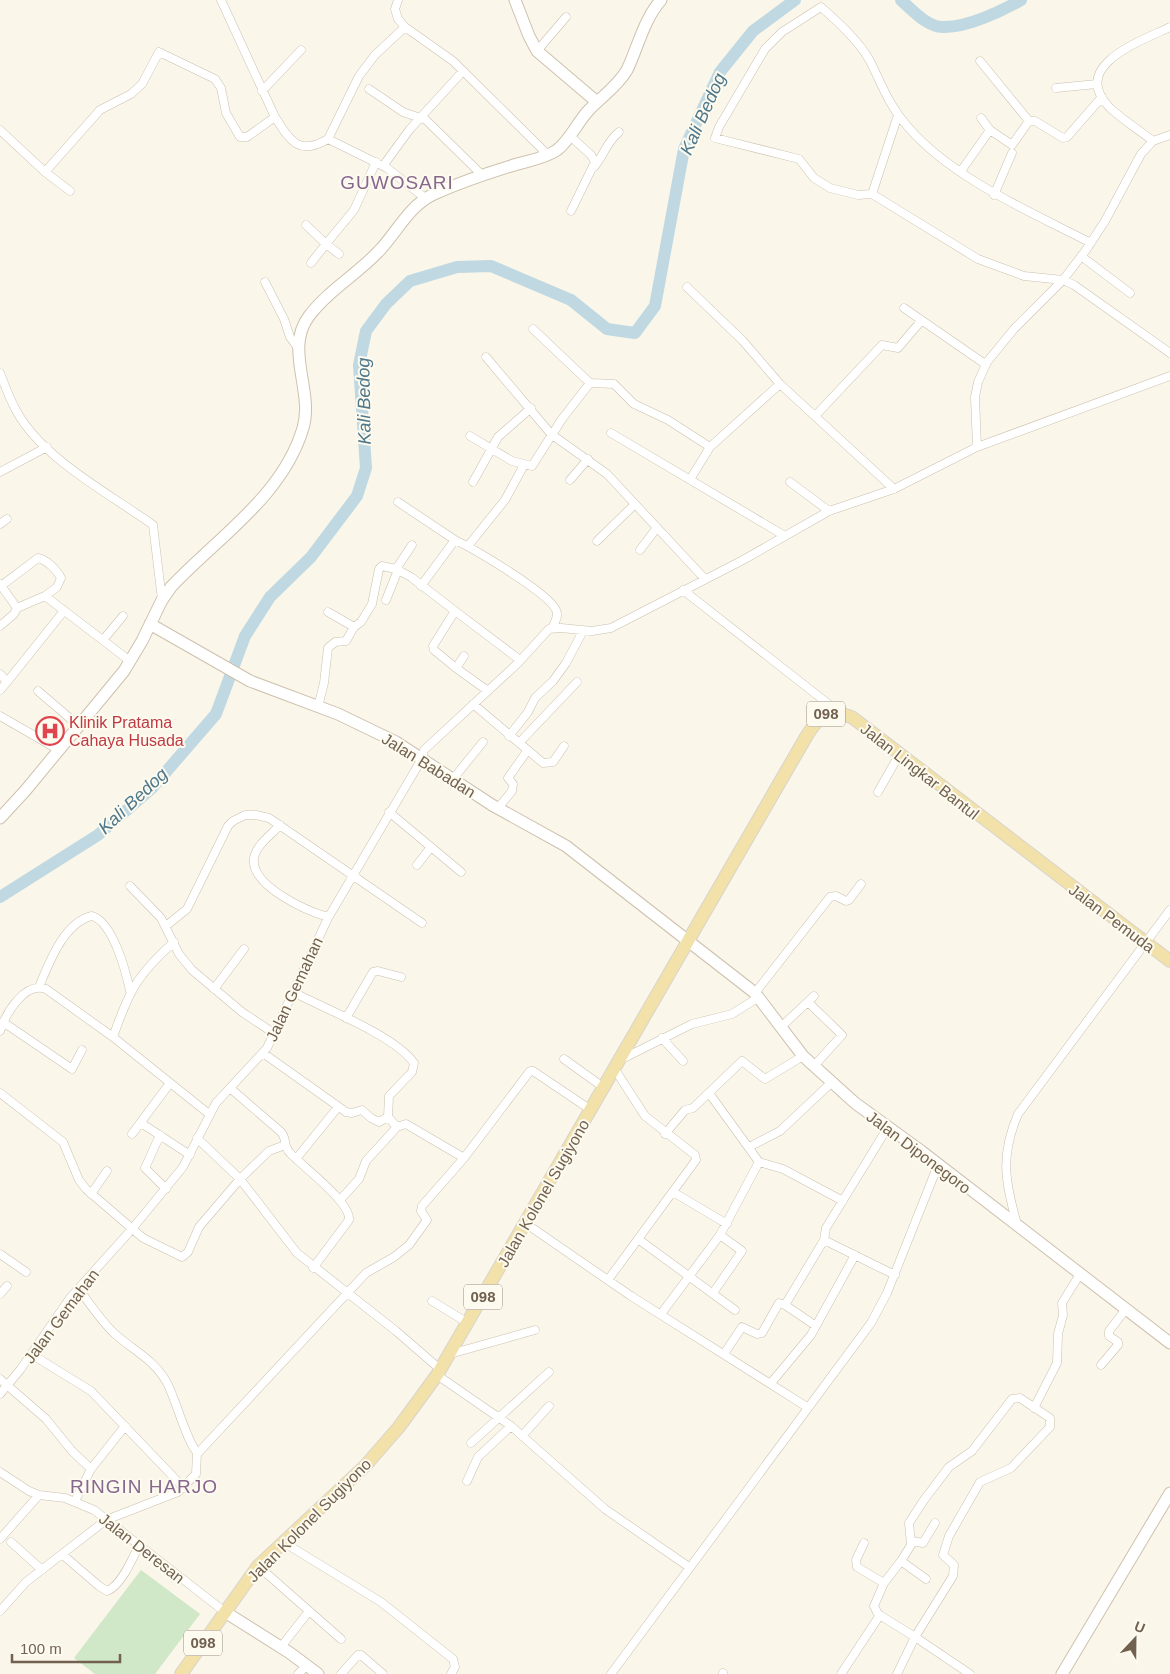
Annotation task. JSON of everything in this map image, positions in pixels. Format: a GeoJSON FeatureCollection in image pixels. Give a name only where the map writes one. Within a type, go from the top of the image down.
{"type":"FeatureCollection","features":[{"type":"Feature","properties":{"kind":"main road"},"geometry":{"type":"LineString","coordinates":[[515,0],[537,51],[597,102]]}},
{"type":"Feature","properties":{"kind":"main road"},"geometry":{"type":"LineString","coordinates":[[0,818],[80,726],[130,661],[162,600],[193,565],[260,500],[274,483],[290,458],[302,432],[305,418],[304,381],[298,348],[300,333],[311,313],[336,288],[376,254],[409,213],[425,198],[482,175],[548,155],[559,148],[597,102],[614,88],[624,74],[652,13],[661,0]]}},
{"type":"Feature","properties":{"kind":"main road","name":"Jalan Babadan"},"geometry":{"type":"LineString","coordinates":[[150,624],[219,666],[250,681],[318,706],[382,734],[422,757],[498,808],[566,846],[688,941]]}},
{"type":"Feature","properties":{"kind":"main road","name":"098"},"geometry":{"type":"LineString","coordinates":[[688,941],[811,728],[824,715],[840,713]]}},
{"type":"Feature","properties":{"kind":"main road","name":"Jalan Lingkar Bantul"},"geometry":{"type":"LineString","coordinates":[[840,713],[858,722],[1055,875]]}},
{"type":"Feature","properties":{"kind":"main road","name":"Jalan Pemuda"},"geometry":{"type":"LineString","coordinates":[[1055,875],[1170,961]]}},
{"type":"Feature","properties":{"kind":"main road","name":"Jalan Diponegoro"},"geometry":{"type":"LineString","coordinates":[[688,941],[757,995],[804,1056],[832,1083],[1170,1343]]}},
{"type":"Feature","properties":{"kind":"main road","name":"Jalan Kolonel Sugiyono"},"geometry":{"type":"LineString","coordinates":[[225,1612],[258,1566],[348,1483],[377,1453],[439,1372],[688,941]]}},
{"type":"Feature","properties":{"kind":"main road"},"geometry":{"type":"LineString","coordinates":[[1062,1674],[1170,1493]]}},
{"type":"Feature","properties":{"kind":"main road"},"geometry":{"type":"LineString","coordinates":[[225,1612],[308,1664],[318,1674]]}},
{"type":"Feature","properties":{"kind":"main road","name":"098"},"geometry":{"type":"LineString","coordinates":[[181,1674],[225,1612]]}},
{"type":"Feature","properties":{"kind":"street"},"geometry":{"type":"LineString","coordinates":[[221,0],[275,117],[293,140],[304,147],[316,146],[328,139],[359,76],[376,55],[406,26]]}},
{"type":"Feature","properties":{"kind":"street"},"geometry":{"type":"LineString","coordinates":[[398,0],[395,9],[398,18],[463,70],[548,155]]}},
{"type":"Feature","properties":{"kind":"street"},"geometry":{"type":"LineString","coordinates":[[1091,243],[994,194],[923,142],[898,115],[885,96],[869,59],[841,25],[821,7],[782,32],[765,49],[719,127],[715,138],[799,159],[814,178],[830,188],[858,195],[872,194],[943,239],[990,264],[1024,276],[1063,280],[1085,292],[1170,353]]}},
{"type":"Feature","properties":{"kind":"street"},"geometry":{"type":"LineString","coordinates":[[537,51],[566,16]]}},
{"type":"Feature","properties":{"kind":"street"},"geometry":{"type":"LineString","coordinates":[[1153,141],[1117,114],[1102,97],[1097,84],[1103,67],[1113,57],[1130,45],[1170,27]]}},
{"type":"Feature","properties":{"kind":"street"},"geometry":{"type":"LineString","coordinates":[[262,92],[301,50]]}},
{"type":"Feature","properties":{"kind":"street"},"geometry":{"type":"LineString","coordinates":[[45,172],[100,110],[131,94],[142,84],[160,52],[215,79],[221,88],[226,113],[240,137],[246,137],[275,117]]}},
{"type":"Feature","properties":{"kind":"street"},"geometry":{"type":"LineString","coordinates":[[980,61],[1029,121]]}},
{"type":"Feature","properties":{"kind":"street"},"geometry":{"type":"LineString","coordinates":[[311,263],[354,210],[379,164],[463,70]]}},
{"type":"Feature","properties":{"kind":"street"},"geometry":{"type":"LineString","coordinates":[[1056,88],[1097,84]]}},
{"type":"Feature","properties":{"kind":"street"},"geometry":{"type":"LineString","coordinates":[[369,89],[402,112],[415,118],[426,120],[482,175]]}},
{"type":"Feature","properties":{"kind":"street"},"geometry":{"type":"LineString","coordinates":[[1029,121],[1033,120],[1065,138],[1102,97]]}},
{"type":"Feature","properties":{"kind":"street"},"geometry":{"type":"LineString","coordinates":[[872,194],[898,115]]}},
{"type":"Feature","properties":{"kind":"street"},"geometry":{"type":"LineString","coordinates":[[981,118],[990,130],[1012,145],[1029,121]]}},
{"type":"Feature","properties":{"kind":"street"},"geometry":{"type":"LineString","coordinates":[[0,130],[45,172],[70,191]]}},
{"type":"Feature","properties":{"kind":"street"},"geometry":{"type":"LineString","coordinates":[[961,171],[990,130]]}},
{"type":"Feature","properties":{"kind":"street"},"geometry":{"type":"LineString","coordinates":[[571,211],[608,142],[619,132]]}},
{"type":"Feature","properties":{"kind":"street"},"geometry":{"type":"LineString","coordinates":[[569,135],[595,160],[594,167]]}},
{"type":"Feature","properties":{"kind":"street"},"geometry":{"type":"LineString","coordinates":[[977,447],[975,397],[978,382],[986,364],[1014,329],[1063,280],[1091,243],[1136,162],[1153,141],[1170,135]]}},
{"type":"Feature","properties":{"kind":"street"},"geometry":{"type":"LineString","coordinates":[[328,139],[379,164],[401,178],[425,198]]}},
{"type":"Feature","properties":{"kind":"street"},"geometry":{"type":"LineString","coordinates":[[994,194],[1012,154]]}},
{"type":"Feature","properties":{"kind":"street"},"geometry":{"type":"LineString","coordinates":[[306,226],[340,254]]}},
{"type":"Feature","properties":{"kind":"street"},"geometry":{"type":"LineString","coordinates":[[1081,256],[1130,293]]}},
{"type":"Feature","properties":{"kind":"street"},"geometry":{"type":"LineString","coordinates":[[265,282],[284,319],[290,338],[298,348]]}},
{"type":"Feature","properties":{"kind":"street"},"geometry":{"type":"LineString","coordinates":[[687,287],[743,341],[780,384],[894,488]]}},
{"type":"Feature","properties":{"kind":"street"},"geometry":{"type":"LineString","coordinates":[[904,308],[986,364]]}},
{"type":"Feature","properties":{"kind":"street"},"geometry":{"type":"LineString","coordinates":[[814,416],[882,345],[898,348],[921,321]]}},
{"type":"Feature","properties":{"kind":"street"},"geometry":{"type":"LineString","coordinates":[[533,329],[590,383],[614,384],[634,404],[668,420],[710,446]]}},
{"type":"Feature","properties":{"kind":"street"},"geometry":{"type":"LineString","coordinates":[[486,357],[551,434],[607,474],[704,578]]}},
{"type":"Feature","properties":{"kind":"street"},"geometry":{"type":"LineString","coordinates":[[0,373],[18,414],[47,447],[72,471],[153,525],[162,600]]}},
{"type":"Feature","properties":{"kind":"street"},"geometry":{"type":"LineString","coordinates":[[398,502],[536,590],[556,608],[557,615],[552,628],[583,631],[611,628],[704,578],[743,560],[829,511],[894,488],[977,447],[1170,376]]}},
{"type":"Feature","properties":{"kind":"street"},"geometry":{"type":"LineString","coordinates":[[470,436],[491,449],[524,465],[534,464],[551,434],[590,383]]}},
{"type":"Feature","properties":{"kind":"street"},"geometry":{"type":"LineString","coordinates":[[691,478],[710,446],[780,384]]}},
{"type":"Feature","properties":{"kind":"street"},"geometry":{"type":"LineString","coordinates":[[473,482],[502,432],[531,408]]}},
{"type":"Feature","properties":{"kind":"street"},"geometry":{"type":"LineString","coordinates":[[611,433],[691,478],[785,536]]}},
{"type":"Feature","properties":{"kind":"street"},"geometry":{"type":"LineString","coordinates":[[0,472],[47,447]]}},
{"type":"Feature","properties":{"kind":"street"},"geometry":{"type":"LineString","coordinates":[[570,480],[588,459]]}},
{"type":"Feature","properties":{"kind":"street"},"geometry":{"type":"LineString","coordinates":[[468,546],[505,500],[524,465]]}},
{"type":"Feature","properties":{"kind":"street"},"geometry":{"type":"LineString","coordinates":[[790,482],[829,511]]}},
{"type":"Feature","properties":{"kind":"street"},"geometry":{"type":"LineString","coordinates":[[597,541],[634,505]]}},
{"type":"Feature","properties":{"kind":"street"},"geometry":{"type":"LineString","coordinates":[[0,524],[7,518]]}},
{"type":"Feature","properties":{"kind":"street"},"geometry":{"type":"LineString","coordinates":[[640,550],[656,528]]}},
{"type":"Feature","properties":{"kind":"street"},"geometry":{"type":"LineString","coordinates":[[421,586],[455,540]]}},
{"type":"Feature","properties":{"kind":"street"},"geometry":{"type":"LineString","coordinates":[[386,600],[397,569],[412,545]]}},
{"type":"Feature","properties":{"kind":"street"},"geometry":{"type":"LineString","coordinates":[[0,626],[14,614],[17,608],[45,596],[57,587],[61,578],[57,571],[40,558],[1,585],[17,608]]}},
{"type":"Feature","properties":{"kind":"street"},"geometry":{"type":"LineString","coordinates":[[318,706],[324,683],[328,648],[335,642],[346,641],[354,627],[361,622],[372,604],[379,568],[382,566],[397,569],[520,660]]}},
{"type":"Feature","properties":{"kind":"street"},"geometry":{"type":"LineString","coordinates":[[683,590],[840,713]]}},
{"type":"Feature","properties":{"kind":"street"},"geometry":{"type":"LineString","coordinates":[[45,596],[63,612],[130,661]]}},
{"type":"Feature","properties":{"kind":"street"},"geometry":{"type":"LineString","coordinates":[[455,611],[433,646],[434,650],[488,691]]}},
{"type":"Feature","properties":{"kind":"street"},"geometry":{"type":"LineString","coordinates":[[0,690],[63,612]]}},
{"type":"Feature","properties":{"kind":"street"},"geometry":{"type":"LineString","coordinates":[[328,612],[354,627]]}},
{"type":"Feature","properties":{"kind":"street"},"geometry":{"type":"LineString","coordinates":[[103,640],[122,616]]}},
{"type":"Feature","properties":{"kind":"street","name":"Jalan Gemahan"},"geometry":{"type":"LineString","coordinates":[[0,1394],[79,1289],[166,1189],[190,1155],[209,1114],[230,1088],[264,1053],[275,1034],[328,917],[422,757],[424,750],[433,739],[520,660],[546,631],[552,628]]}},
{"type":"Feature","properties":{"kind":"street"},"geometry":{"type":"LineString","coordinates":[[509,736],[528,712],[534,698],[553,680],[566,663],[583,631]]}},
{"type":"Feature","properties":{"kind":"street"},"geometry":{"type":"LineString","coordinates":[[456,668],[464,656]]}},
{"type":"Feature","properties":{"kind":"street"},"geometry":{"type":"LineString","coordinates":[[0,674],[7,682]]}},
{"type":"Feature","properties":{"kind":"street"},"geometry":{"type":"LineString","coordinates":[[519,743],[577,682]]}},
{"type":"Feature","properties":{"kind":"street"},"geometry":{"type":"LineString","coordinates":[[38,691],[80,726]]}},
{"type":"Feature","properties":{"kind":"street"},"geometry":{"type":"LineString","coordinates":[[819,696],[824,715]]}},
{"type":"Feature","properties":{"kind":"street"},"geometry":{"type":"LineString","coordinates":[[473,704],[539,761],[547,764],[553,762],[564,746]]}},
{"type":"Feature","properties":{"kind":"street"},"geometry":{"type":"LineString","coordinates":[[2,720],[59,750]]}},
{"type":"Feature","properties":{"kind":"street"},"geometry":{"type":"LineString","coordinates":[[453,779],[482,742]]}},
{"type":"Feature","properties":{"kind":"street"},"geometry":{"type":"LineString","coordinates":[[498,808],[512,791],[513,784],[508,778],[527,751]]}},
{"type":"Feature","properties":{"kind":"street"},"geometry":{"type":"LineString","coordinates":[[878,792],[899,755]]}},
{"type":"Feature","properties":{"kind":"street"},"geometry":{"type":"LineString","coordinates":[[389,812],[461,872]]}},
{"type":"Feature","properties":{"kind":"street"},"geometry":{"type":"LineString","coordinates":[[166,926],[187,909],[224,832],[233,821],[245,815],[256,814],[280,825],[316,852],[422,923]]}},
{"type":"Feature","properties":{"kind":"street"},"geometry":{"type":"LineString","coordinates":[[280,825],[256,853],[255,866],[268,885],[274,890],[305,910],[328,917]]}},
{"type":"Feature","properties":{"kind":"street"},"geometry":{"type":"LineString","coordinates":[[416,865],[431,847]]}},
{"type":"Feature","properties":{"kind":"street"},"geometry":{"type":"LineString","coordinates":[[608,1280],[696,1158],[665,1134],[639,1109],[616,1065],[662,1038],[699,1021],[732,1014],[757,995],[830,897],[836,896],[846,901],[849,900],[861,884]]}},
{"type":"Feature","properties":{"kind":"street"},"geometry":{"type":"LineString","coordinates":[[130,886],[166,926],[179,954],[192,970],[214,989],[275,1034]]}},
{"type":"Feature","properties":{"kind":"street"},"geometry":{"type":"LineString","coordinates":[[1018,1226],[1009,1197],[1005,1168],[1009,1135],[1018,1114],[1170,910]]}},
{"type":"Feature","properties":{"kind":"street"},"geometry":{"type":"LineString","coordinates":[[40,987],[53,954],[62,940],[76,926],[92,916],[101,921],[120,952],[130,991]]}},
{"type":"Feature","properties":{"kind":"street"},"geometry":{"type":"LineString","coordinates":[[113,1037],[130,991],[147,967],[174,942]]}},
{"type":"Feature","properties":{"kind":"street"},"geometry":{"type":"LineString","coordinates":[[214,989],[244,949]]}},
{"type":"Feature","properties":{"kind":"street"},"geometry":{"type":"LineString","coordinates":[[163,952],[179,954]]}},
{"type":"Feature","properties":{"kind":"street"},"geometry":{"type":"LineString","coordinates":[[346,1018],[373,972],[378,971],[401,977]]}},
{"type":"Feature","properties":{"kind":"street"},"geometry":{"type":"LineString","coordinates":[[0,1031],[11,1009],[28,991],[40,987],[55,993],[209,1114]]}},
{"type":"Feature","properties":{"kind":"street"},"geometry":{"type":"LineString","coordinates":[[293,992],[394,1044],[414,1062],[412,1071],[389,1096],[388,1118],[397,1127]]}},
{"type":"Feature","properties":{"kind":"street"},"geometry":{"type":"LineString","coordinates":[[782,1026],[811,999],[842,1035],[814,1066]]}},
{"type":"Feature","properties":{"kind":"street"},"geometry":{"type":"LineString","coordinates":[[3,1022],[72,1069],[82,1050]]}},
{"type":"Feature","properties":{"kind":"street"},"geometry":{"type":"LineString","coordinates":[[662,1038],[683,1061]]}},
{"type":"Feature","properties":{"kind":"street"},"geometry":{"type":"LineString","coordinates":[[264,1053],[338,1107],[352,1113],[362,1110],[379,1122],[388,1118]]}},
{"type":"Feature","properties":{"kind":"street"},"geometry":{"type":"LineString","coordinates":[[665,1134],[685,1110],[693,1108],[742,1061],[766,1079],[804,1056]]}},
{"type":"Feature","properties":{"kind":"street"},"geometry":{"type":"LineString","coordinates":[[564,1059],[603,1087]]}},
{"type":"Feature","properties":{"kind":"street"},"geometry":{"type":"LineString","coordinates":[[197,1453],[366,1273],[394,1257],[409,1245],[426,1220],[421,1211],[422,1206],[464,1158],[531,1070],[591,1110]]}},
{"type":"Feature","properties":{"kind":"street"},"geometry":{"type":"LineString","coordinates":[[132,1134],[170,1083]]}},
{"type":"Feature","properties":{"kind":"street"},"geometry":{"type":"LineString","coordinates":[[748,1147],[780,1131],[832,1083]]}},
{"type":"Feature","properties":{"kind":"street"},"geometry":{"type":"LineString","coordinates":[[230,1088],[281,1132],[285,1138],[285,1145],[296,1159],[340,1200],[349,1212],[349,1220],[313,1268]]}},
{"type":"Feature","properties":{"kind":"street"},"geometry":{"type":"LineString","coordinates":[[0,1093],[63,1142],[79,1180],[91,1194],[144,1238],[184,1257],[199,1227],[240,1179],[269,1151],[285,1145]]}},
{"type":"Feature","properties":{"kind":"street"},"geometry":{"type":"LineString","coordinates":[[708,1093],[759,1162],[783,1169],[843,1201]]}},
{"type":"Feature","properties":{"kind":"street"},"geometry":{"type":"LineString","coordinates":[[296,1159],[338,1107]]}},
{"type":"Feature","properties":{"kind":"street"},"geometry":{"type":"LineString","coordinates":[[141,1123],[190,1155]]}},
{"type":"Feature","properties":{"kind":"street"},"geometry":{"type":"LineString","coordinates":[[340,1200],[359,1179],[366,1161],[397,1127],[406,1124],[464,1158]]}},
{"type":"Feature","properties":{"kind":"street"},"geometry":{"type":"LineString","coordinates":[[786,1305],[824,1240],[824,1230],[888,1127]]}},
{"type":"Feature","properties":{"kind":"street"},"geometry":{"type":"LineString","coordinates":[[160,1135],[145,1168],[166,1189]]}},
{"type":"Feature","properties":{"kind":"street"},"geometry":{"type":"LineString","coordinates":[[197,1138],[240,1179],[296,1253],[313,1268],[348,1293],[439,1372],[499,1416],[603,1508],[690,1567]]}},
{"type":"Feature","properties":{"kind":"street"},"geometry":{"type":"LineString","coordinates":[[661,1314],[720,1235],[759,1162]]}},
{"type":"Feature","properties":{"kind":"street"},"geometry":{"type":"LineString","coordinates":[[611,1674],[871,1323],[895,1275],[938,1166]]}},
{"type":"Feature","properties":{"kind":"street"},"geometry":{"type":"LineString","coordinates":[[91,1194],[107,1171]]}},
{"type":"Feature","properties":{"kind":"street"},"geometry":{"type":"LineString","coordinates":[[673,1192],[727,1224]]}},
{"type":"Feature","properties":{"kind":"street"},"geometry":{"type":"LineString","coordinates":[[525,1223],[608,1280],[807,1407]]}},
{"type":"Feature","properties":{"kind":"street"},"geometry":{"type":"LineString","coordinates":[[713,1293],[742,1251],[720,1235]]}},
{"type":"Feature","properties":{"kind":"street"},"geometry":{"type":"LineString","coordinates":[[638,1239],[735,1310]]}},
{"type":"Feature","properties":{"kind":"street"},"geometry":{"type":"LineString","coordinates":[[824,1240],[895,1275]]}},
{"type":"Feature","properties":{"kind":"street"},"geometry":{"type":"LineString","coordinates":[[0,1254],[26,1272]]}},
{"type":"Feature","properties":{"kind":"street"},"geometry":{"type":"LineString","coordinates":[[770,1383],[805,1344],[855,1255]]}},
{"type":"Feature","properties":{"kind":"street"},"geometry":{"type":"LineString","coordinates":[[1034,1408],[1057,1364],[1058,1334],[1063,1316],[1062,1303],[1080,1274]]}},
{"type":"Feature","properties":{"kind":"street"},"geometry":{"type":"LineString","coordinates":[[0,1294],[7,1286]]}},
{"type":"Feature","properties":{"kind":"street"},"geometry":{"type":"LineString","coordinates":[[0,1611],[17,1591],[106,1520],[178,1492],[196,1474],[197,1453],[167,1383],[148,1358],[108,1326],[79,1289]]}},
{"type":"Feature","properties":{"kind":"street"},"geometry":{"type":"LineString","coordinates":[[432,1300],[468,1323]]}},
{"type":"Feature","properties":{"kind":"street"},"geometry":{"type":"LineString","coordinates":[[724,1354],[742,1327],[760,1334],[777,1303],[786,1305],[816,1326]]}},
{"type":"Feature","properties":{"kind":"street"},"geometry":{"type":"LineString","coordinates":[[1101,1366],[1118,1345],[1118,1342],[1108,1334],[1126,1309]]}},
{"type":"Feature","properties":{"kind":"street"},"geometry":{"type":"LineString","coordinates":[[450,1354],[535,1330]]}},
{"type":"Feature","properties":{"kind":"street"},"geometry":{"type":"LineString","coordinates":[[31,1354],[91,1391],[184,1488]]}},
{"type":"Feature","properties":{"kind":"street"},"geometry":{"type":"LineString","coordinates":[[471,1443],[549,1372]]}},
{"type":"Feature","properties":{"kind":"street"},"geometry":{"type":"LineString","coordinates":[[0,1379],[46,1419],[72,1451],[91,1469]]}},
{"type":"Feature","properties":{"kind":"street"},"geometry":{"type":"LineString","coordinates":[[897,1674],[914,1637],[953,1576],[954,1565],[943,1555],[946,1543],[980,1482],[1011,1468],[1050,1427],[1050,1418],[1017,1398],[1009,1401],[972,1451],[950,1467],[924,1500],[909,1523],[912,1541],[901,1561],[884,1583],[874,1606],[874,1611],[914,1637],[970,1674]]}},
{"type":"Feature","properties":{"kind":"street"},"geometry":{"type":"LineString","coordinates":[[522,1436],[549,1406]]}},
{"type":"Feature","properties":{"kind":"street"},"geometry":{"type":"LineString","coordinates":[[76,1502],[91,1469],[125,1426]]}},
{"type":"Feature","properties":{"kind":"street"},"geometry":{"type":"LineString","coordinates":[[467,1481],[478,1457],[511,1426]]}},
{"type":"Feature","properties":{"kind":"street","name":"Jalan Deresan"},"geometry":{"type":"LineString","coordinates":[[0,1472],[19,1485],[39,1495],[76,1502],[94,1510],[225,1612]]}},
{"type":"Feature","properties":{"kind":"street"},"geometry":{"type":"LineString","coordinates":[[0,1539],[39,1495]]}},
{"type":"Feature","properties":{"kind":"street"},"geometry":{"type":"LineString","coordinates":[[912,1541],[923,1543],[935,1523]]}},
{"type":"Feature","properties":{"kind":"street"},"geometry":{"type":"LineString","coordinates":[[11,1542],[42,1570]]}},
{"type":"Feature","properties":{"kind":"street"},"geometry":{"type":"LineString","coordinates":[[283,1542],[360,1587],[402,1618],[453,1659],[455,1667],[451,1674]]}},
{"type":"Feature","properties":{"kind":"street"},"geometry":{"type":"LineString","coordinates":[[864,1543],[856,1565],[884,1583]]}},
{"type":"Feature","properties":{"kind":"street"},"geometry":{"type":"LineString","coordinates":[[63,1555],[107,1591],[113,1587],[127,1568],[139,1545]]}},
{"type":"Feature","properties":{"kind":"street"},"geometry":{"type":"LineString","coordinates":[[901,1561],[926,1579]]}},
{"type":"Feature","properties":{"kind":"street"},"geometry":{"type":"LineString","coordinates":[[258,1566],[341,1639]]}},
{"type":"Feature","properties":{"kind":"street"},"geometry":{"type":"LineString","coordinates":[[281,1647],[308,1611]]}},
{"type":"Feature","properties":{"kind":"street"},"geometry":{"type":"LineString","coordinates":[[841,1674],[880,1615]]}},
{"type":"Feature","properties":{"kind":"street"},"geometry":{"type":"LineString","coordinates":[[341,1674],[358,1655],[361,1655],[383,1674]]}},
{"type":"Feature","properties":{"kind":"street"},"geometry":{"type":"LineString","coordinates":[[298,1674],[308,1664]]}},
{"type":"Feature","properties":{"kind":"green space"},"geometry":{"type":"Polygon","coordinates":[[[141,1570],[200,1614],[155,1674],[95,1674],[74,1658],[141,1570]]]}},
{"type":"Feature","properties":{"kind":"waterway","name":"Kali Bedog"},"geometry":{"type":"LineString","coordinates":[[0,897],[98,835],[152,788],[216,714],[245,636],[270,597],[311,557],[357,496],[366,468],[359,365],[366,331],[386,304],[410,281],[457,267],[491,266],[571,300],[607,329],[635,333],[655,306],[684,149],[720,72],[753,31],[795,0]]}},
{"type":"Feature","properties":{"kind":"waterway","name":"Kali Bedog"},"geometry":{"type":"LineString","coordinates":[[901,0],[926,21],[943,27],[973,22],[1021,0]]}},
{"type":"Feature","properties":{"kind":"place","name":"Klinik Pratama Cahaya Husada"},"geometry":{"type":"Point","coordinates":[50,731]}},
{"type":"Feature","properties":{"kind":"district","name":"GUWOSARI"},"geometry":{"type":"Point","coordinates":[397,182]}},
{"type":"Feature","properties":{"kind":"district","name":"RINGIN HARJO"},"geometry":{"type":"Point","coordinates":[144,1486]}}]}
